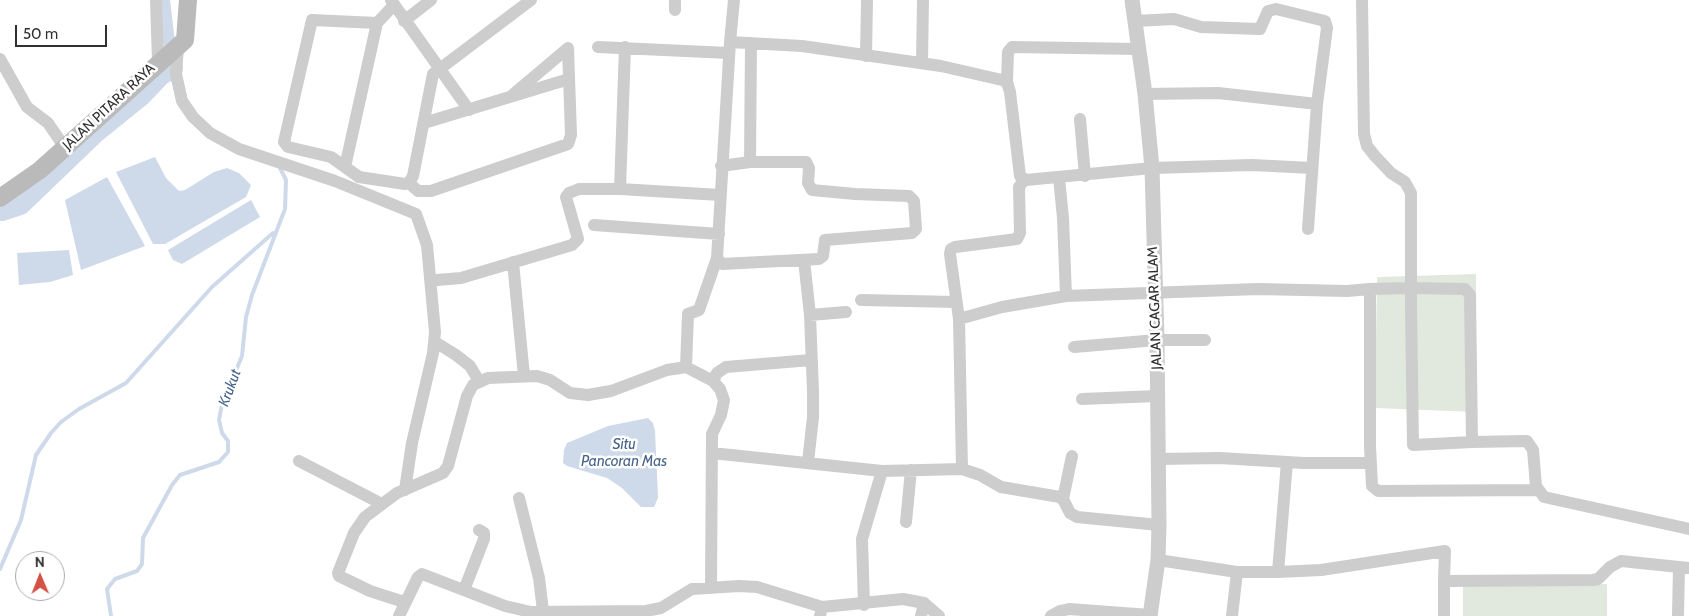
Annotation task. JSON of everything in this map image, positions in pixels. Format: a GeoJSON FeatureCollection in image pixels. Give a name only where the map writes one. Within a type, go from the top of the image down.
{"type":"FeatureCollection","features":[{"type":"Feature","properties":{"kind":"main road","name":"JALAN PITARA RAYA"},"geometry":{"type":"LineString","coordinates":[[3,195],[40,170],[186,38],[188,0]]}},
{"type":"Feature","properties":{"kind":"street"},"geometry":{"type":"LineString","coordinates":[[156,0],[168,54],[176,74],[182,100],[193,117],[210,133],[239,149],[335,181],[416,214],[427,245],[435,342],[412,443],[406,490]]}},
{"type":"Feature","properties":{"kind":"street"},"geometry":{"type":"LineString","coordinates":[[404,21],[431,0]]}},
{"type":"Feature","properties":{"kind":"street"},"geometry":{"type":"LineString","coordinates":[[409,183],[413,176],[424,123],[431,77],[439,68],[531,0]]}},
{"type":"Feature","properties":{"kind":"street"},"geometry":{"type":"LineString","coordinates":[[686,368],[688,314],[700,310],[717,258],[729,48],[734,0]]}},
{"type":"Feature","properties":{"kind":"street"},"geometry":{"type":"LineString","coordinates":[[866,56],[867,0]]}},
{"type":"Feature","properties":{"kind":"street"},"geometry":{"type":"LineString","coordinates":[[922,64],[923,0]]}},
{"type":"Feature","properties":{"kind":"street","name":"JALAN CAGAR ALAM"},"geometry":{"type":"LineString","coordinates":[[1132,0],[1146,94],[1152,168],[1154,293],[1157,340],[1159,525],[1158,560],[1150,615]]}},
{"type":"Feature","properties":{"kind":"street"},"geometry":{"type":"LineString","coordinates":[[1362,0],[1364,134],[1367,146],[1391,173],[1405,182],[1411,193],[1413,445],[1527,441],[1533,450],[1538,490],[1544,496],[1689,529]]}},
{"type":"Feature","properties":{"kind":"street"},"geometry":{"type":"LineString","coordinates":[[345,167],[377,23],[392,3],[469,110]]}},
{"type":"Feature","properties":{"kind":"street"},"geometry":{"type":"LineString","coordinates":[[1135,21],[1174,19],[1200,27],[1260,28],[1268,11],[1285,5],[1322,19],[1326,24],[1323,72],[1317,104],[1308,229]]}},
{"type":"Feature","properties":{"kind":"street"},"geometry":{"type":"LineString","coordinates":[[377,23],[317,19],[310,23],[284,142],[288,147],[331,158],[351,173],[367,179],[400,184],[409,183],[418,191],[430,191],[564,146],[571,135],[568,48],[510,97]]}},
{"type":"Feature","properties":{"kind":"street"},"geometry":{"type":"LineString","coordinates":[[750,162],[751,43]]}},
{"type":"Feature","properties":{"kind":"street"},"geometry":{"type":"LineString","coordinates":[[598,47],[729,48],[751,43],[802,46],[922,64],[995,77],[1007,82]]}},
{"type":"Feature","properties":{"kind":"street"},"geometry":{"type":"LineString","coordinates":[[620,189],[626,47]]}},
{"type":"Feature","properties":{"kind":"street"},"geometry":{"type":"LineString","coordinates":[[1024,180],[1020,176],[1007,82],[1008,52],[1012,47],[1139,49]]}},
{"type":"Feature","properties":{"kind":"street"},"geometry":{"type":"LineString","coordinates":[[0,59],[26,107],[48,123],[65,148]]}},
{"type":"Feature","properties":{"kind":"street"},"geometry":{"type":"LineString","coordinates":[[424,123],[569,79]]}},
{"type":"Feature","properties":{"kind":"street"},"geometry":{"type":"LineString","coordinates":[[1146,94],[1218,94],[1317,104]]}},
{"type":"Feature","properties":{"kind":"street"},"geometry":{"type":"LineString","coordinates":[[1080,119],[1086,176]]}},
{"type":"Feature","properties":{"kind":"street"},"geometry":{"type":"LineString","coordinates":[[717,258],[722,264],[821,258],[825,240],[914,232],[916,229],[914,202],[905,195],[855,194],[812,190],[808,183],[809,168],[806,162],[750,162],[722,166]]}},
{"type":"Feature","properties":{"kind":"street"},"geometry":{"type":"LineString","coordinates":[[1024,180],[1086,176],[1152,168],[1252,165],[1312,168]]}},
{"type":"Feature","properties":{"kind":"street"},"geometry":{"type":"LineString","coordinates":[[1059,178],[1063,218],[1066,296]]}},
{"type":"Feature","properties":{"kind":"street"},"geometry":{"type":"LineString","coordinates":[[962,469],[959,319],[950,254],[951,249],[1017,239],[1020,233],[1019,187],[1024,180]]}},
{"type":"Feature","properties":{"kind":"street"},"geometry":{"type":"LineString","coordinates":[[431,278],[437,280],[461,278],[577,242],[578,239],[567,202],[569,193],[579,188],[720,196]]}},
{"type":"Feature","properties":{"kind":"street"},"geometry":{"type":"LineString","coordinates":[[594,225],[719,234]]}},
{"type":"Feature","properties":{"kind":"street"},"geometry":{"type":"LineString","coordinates":[[804,260],[810,315],[813,417],[808,462]]}},
{"type":"Feature","properties":{"kind":"street"},"geometry":{"type":"LineString","coordinates":[[513,262],[524,376]]}},
{"type":"Feature","properties":{"kind":"street"},"geometry":{"type":"LineString","coordinates":[[959,319],[1002,307],[1066,296],[1258,289],[1352,291],[1411,288],[1465,289],[1470,295],[1472,442]]}},
{"type":"Feature","properties":{"kind":"street"},"geometry":{"type":"LineString","coordinates":[[1370,289],[1370,463],[1371,482],[1375,490],[1538,490]]}},
{"type":"Feature","properties":{"kind":"street"},"geometry":{"type":"LineString","coordinates":[[861,300],[956,302]]}},
{"type":"Feature","properties":{"kind":"street"},"geometry":{"type":"LineString","coordinates":[[810,315],[846,312]]}},
{"type":"Feature","properties":{"kind":"street"},"geometry":{"type":"LineString","coordinates":[[1074,347],[1157,340],[1205,340]]}},
{"type":"Feature","properties":{"kind":"street"},"geometry":{"type":"LineString","coordinates":[[435,342],[456,354],[470,366],[479,381]]}},
{"type":"Feature","properties":{"kind":"street"},"geometry":{"type":"LineString","coordinates":[[712,381],[717,373],[726,367],[811,360]]}},
{"type":"Feature","properties":{"kind":"street"},"geometry":{"type":"LineString","coordinates":[[404,602],[370,592],[338,575],[354,533],[365,517],[380,503],[443,473],[448,466],[467,396],[473,385],[488,378],[524,376],[544,378],[570,393],[588,395],[611,391],[667,370],[686,368],[712,381],[720,389],[724,400],[721,415],[714,428],[712,453],[711,588]]}},
{"type":"Feature","properties":{"kind":"street"},"geometry":{"type":"LineString","coordinates":[[1082,399],[1158,396]]}},
{"type":"Feature","properties":{"kind":"street"},"geometry":{"type":"LineString","coordinates":[[712,453],[882,471],[962,469],[980,475],[1001,487],[1063,499]]}},
{"type":"Feature","properties":{"kind":"street"},"geometry":{"type":"LineString","coordinates":[[1072,456],[1063,499],[1070,513],[1077,517],[1159,525]]}},
{"type":"Feature","properties":{"kind":"street"},"geometry":{"type":"LineString","coordinates":[[1158,459],[1220,458],[1287,462],[1370,463]]}},
{"type":"Feature","properties":{"kind":"street"},"geometry":{"type":"LineString","coordinates":[[299,461],[380,503]]}},
{"type":"Feature","properties":{"kind":"street"},"geometry":{"type":"LineString","coordinates":[[1278,572],[1287,462]]}},
{"type":"Feature","properties":{"kind":"street"},"geometry":{"type":"LineString","coordinates":[[906,522],[911,470]]}},
{"type":"Feature","properties":{"kind":"street"},"geometry":{"type":"LineString","coordinates":[[864,605],[861,548],[882,471]]}},
{"type":"Feature","properties":{"kind":"street"},"geometry":{"type":"LineString","coordinates":[[519,498],[539,578],[534,613]]}},
{"type":"Feature","properties":{"kind":"street"},"geometry":{"type":"LineString","coordinates":[[464,590],[484,539],[484,533],[479,530]]}},
{"type":"Feature","properties":{"kind":"street"},"geometry":{"type":"LineString","coordinates":[[1158,560],[1237,572],[1278,572],[1321,570],[1445,551],[1444,616]]}},
{"type":"Feature","properties":{"kind":"street"},"geometry":{"type":"LineString","coordinates":[[1444,581],[1593,580],[1598,579],[1610,566],[1621,561],[1684,568],[1678,616]]}},
{"type":"Feature","properties":{"kind":"street"},"geometry":{"type":"LineString","coordinates":[[1232,616],[1237,572]]}},
{"type":"Feature","properties":{"kind":"street"},"geometry":{"type":"LineString","coordinates":[[399,616],[404,602],[420,574],[505,606],[534,613],[631,614],[661,608],[686,591],[711,588],[758,587],[821,612],[903,599],[922,610],[939,616]]}},
{"type":"Feature","properties":{"kind":"street"},"geometry":{"type":"LineString","coordinates":[[1051,616],[1060,610],[1069,609],[1150,615]]}},
{"type":"Feature","properties":{"kind":"shaded area"},"geometry":{"type":"Polygon","coordinates":[[[1476,274],[1476,412],[1375,408],[1377,277],[1476,274]]]}},
{"type":"Feature","properties":{"kind":"shaded area"},"geometry":{"type":"Polygon","coordinates":[[[1607,584],[1607,616],[1463,616],[1463,585],[1607,584]]]}},
{"type":"Feature","properties":{"kind":"water"},"geometry":{"type":"Polygon","coordinates":[[[155,157],[166,178],[179,191],[185,190],[214,172],[227,168],[239,173],[251,185],[246,197],[165,244],[153,244],[116,172],[155,157]]]}},
{"type":"Feature","properties":{"kind":"water"},"geometry":{"type":"Polygon","coordinates":[[[107,177],[145,246],[81,270],[65,200],[107,177]]]}},
{"type":"Feature","properties":{"kind":"water"},"geometry":{"type":"Polygon","coordinates":[[[251,200],[260,217],[182,264],[173,260],[168,250],[251,200]]]}},
{"type":"Feature","properties":{"kind":"water"},"geometry":{"type":"Polygon","coordinates":[[[69,250],[73,275],[50,282],[19,285],[17,253],[69,250]]]}},
{"type":"Feature","properties":{"kind":"water","name":"Situ Pancoran Mas"},"geometry":{"type":"Polygon","coordinates":[[[648,418],[653,423],[655,431],[658,498],[654,507],[641,507],[622,488],[607,478],[567,466],[563,463],[564,450],[567,443],[608,426],[648,418]]]}},
{"type":"Feature","properties":{"kind":"waterway"},"geometry":{"type":"LineString","coordinates":[[164,0],[171,60]]}},
{"type":"Feature","properties":{"kind":"waterway","name":"Krukut"},"geometry":{"type":"LineString","coordinates":[[0,207],[2,210],[20,204],[94,133],[141,95],[161,74],[172,68]]}},
{"type":"Feature","properties":{"kind":"waterway","name":"Krukut"},"geometry":{"type":"LineString","coordinates":[[111,616],[107,589],[115,579],[137,571],[142,564],[143,538],[172,485],[180,475],[219,462],[228,452],[228,441],[222,433],[219,420],[222,404],[242,356],[246,317],[252,295],[285,209],[286,180],[279,166]]}},
{"type":"Feature","properties":{"kind":"waterway"},"geometry":{"type":"LineString","coordinates":[[0,569],[21,520],[36,455],[51,433],[61,422],[79,409],[126,383],[212,287],[273,233]]}}]}
